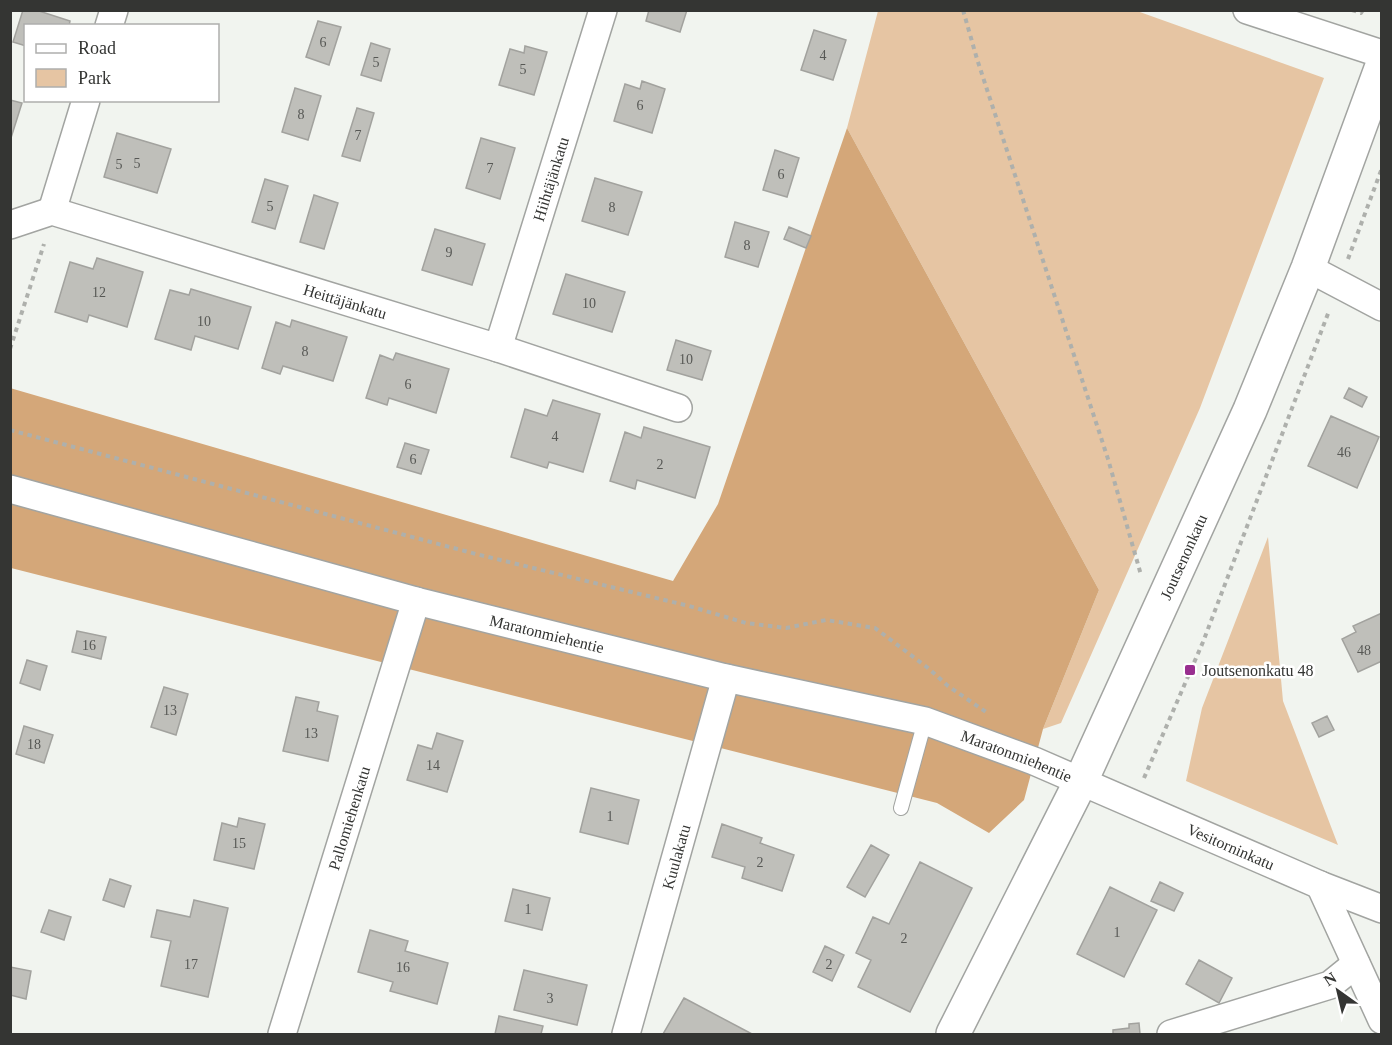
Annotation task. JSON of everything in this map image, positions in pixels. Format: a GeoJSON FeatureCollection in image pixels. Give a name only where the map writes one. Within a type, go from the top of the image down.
{"type":"FeatureCollection","features":[{"type":"Feature","properties":{"kind":"main road","name":"Joutsenonkatu"},"geometry":{"type":"LineString","coordinates":[[953,1035],[1081,781],[1250,410],[1308,268],[1382,66]]}},
{"type":"Feature","properties":{"kind":"street","name":"Hiihtäjänkatu"},"geometry":{"type":"LineString","coordinates":[[498,348],[603,10]]}},
{"type":"Feature","properties":{"kind":"street"},"geometry":{"type":"LineString","coordinates":[[1247,10],[1382,54]]}},
{"type":"Feature","properties":{"kind":"street"},"geometry":{"type":"LineString","coordinates":[[10,225],[52,211],[85,102]]}},
{"type":"Feature","properties":{"kind":"street","name":"Heittäjänkatu"},"geometry":{"type":"LineString","coordinates":[[52,211],[498,348],[678,408]]}},
{"type":"Feature","properties":{"kind":"street"},"geometry":{"type":"LineString","coordinates":[[1308,268],[1382,307]]}},
{"type":"Feature","properties":{"kind":"street","name":"Maratonmiehentie"},"geometry":{"type":"LineString","coordinates":[[10,489],[416,601],[726,678],[925,721],[1081,781]]}},
{"type":"Feature","properties":{"kind":"street","name":"Pallomiehenkatu"},"geometry":{"type":"LineString","coordinates":[[282,1035],[416,601]]}},
{"type":"Feature","properties":{"kind":"street","name":"Kuulakatu"},"geometry":{"type":"LineString","coordinates":[[626,1035],[726,678]]}},
{"type":"Feature","properties":{"kind":"street","name":"Vesitorninkatu"},"geometry":{"type":"LineString","coordinates":[[1081,781],[1320,885],[1382,909]]}},
{"type":"Feature","properties":{"kind":"street"},"geometry":{"type":"LineString","coordinates":[[1320,885],[1382,1020]]}},
{"type":"Feature","properties":{"kind":"street"},"geometry":{"type":"LineString","coordinates":[[1171,1035],[1330,985],[1356,964]]}},
{"type":"Feature","properties":{"kind":"lane"},"geometry":{"type":"LineString","coordinates":[[901,808],[925,721]]}},
{"type":"Feature","properties":{"kind":"path"},"geometry":{"type":"LineString","coordinates":[[963,10],[1108,459],[1141,577]]}},
{"type":"Feature","properties":{"kind":"path"},"geometry":{"type":"LineString","coordinates":[[1352,10],[1361,13],[1363,10]]}},
{"type":"Feature","properties":{"kind":"path"},"geometry":{"type":"LineString","coordinates":[[1133,804],[1203,642],[1382,168]]}},
{"type":"Feature","properties":{"kind":"path"},"geometry":{"type":"LineString","coordinates":[[10,349],[41,258],[52,211]]}},
{"type":"Feature","properties":{"kind":"path"},"geometry":{"type":"LineString","coordinates":[[10,430],[497,559],[689,606],[746,623],[786,628],[826,620],[875,628],[990,716]]}},
{"type":"Feature","properties":{"kind":"green space"},"geometry":{"type":"Polygon","coordinates":[[[878,11],[1137,11],[1324,78],[1200,408],[1061,723],[1043,729],[1099,590],[847,128],[878,11]]]}},
{"type":"Feature","properties":{"kind":"green space"},"geometry":{"type":"Polygon","coordinates":[[[1268,537],[1283,701],[1338,845],[1186,781],[1202,708],[1268,537]]]}},
{"type":"Feature","properties":{"kind":"shaded area"},"geometry":{"type":"Polygon","coordinates":[[[847,128],[1099,590],[1043,729],[1024,800],[989,833],[937,803],[11,568],[10,388],[673,581],[718,504],[847,128]]]}},
{"type":"Feature","properties":{"kind":"building"},"geometry":{"type":"Polygon","coordinates":[[[23,10],[36,10],[70,21],[69,24],[24,24],[24,45],[13,42],[23,10]]]}},
{"type":"Feature","properties":{"kind":"building"},"geometry":{"type":"Polygon","coordinates":[[[649,10],[687,10],[680,32],[646,21],[649,10]]]}},
{"type":"Feature","properties":{"kind":"building"},"geometry":{"type":"Polygon","coordinates":[[[318,21],[341,27],[329,65],[306,57],[318,21]]]}},
{"type":"Feature","properties":{"kind":"building"},"geometry":{"type":"Polygon","coordinates":[[[814,30],[846,40],[833,80],[801,70],[814,30]]]}},
{"type":"Feature","properties":{"kind":"building"},"geometry":{"type":"Polygon","coordinates":[[[371,43],[390,49],[381,81],[361,75],[371,43]]]}},
{"type":"Feature","properties":{"kind":"building"},"geometry":{"type":"Polygon","coordinates":[[[525,46],[547,52],[534,95],[499,85],[510,49],[524,53],[525,46]]]}},
{"type":"Feature","properties":{"kind":"building"},"geometry":{"type":"Polygon","coordinates":[[[642,81],[665,89],[652,133],[614,121],[625,84],[640,89],[642,81]]]}},
{"type":"Feature","properties":{"kind":"building"},"geometry":{"type":"Polygon","coordinates":[[[295,88],[321,96],[308,140],[282,132],[295,88]]]}},
{"type":"Feature","properties":{"kind":"building"},"geometry":{"type":"Polygon","coordinates":[[[10,100],[22,103],[10,141],[10,100]]]}},
{"type":"Feature","properties":{"kind":"building"},"geometry":{"type":"Polygon","coordinates":[[[357,108],[374,113],[360,161],[342,156],[357,108]]]}},
{"type":"Feature","properties":{"kind":"building"},"geometry":{"type":"Polygon","coordinates":[[[117,133],[171,149],[157,193],[104,177],[117,133]]]}},
{"type":"Feature","properties":{"kind":"building"},"geometry":{"type":"Polygon","coordinates":[[[481,138],[515,148],[500,199],[466,188],[481,138]]]}},
{"type":"Feature","properties":{"kind":"building"},"geometry":{"type":"Polygon","coordinates":[[[775,150],[799,158],[787,197],[763,190],[775,150]]]}},
{"type":"Feature","properties":{"kind":"building"},"geometry":{"type":"Polygon","coordinates":[[[595,178],[642,192],[628,235],[582,221],[595,178]]]}},
{"type":"Feature","properties":{"kind":"building"},"geometry":{"type":"Polygon","coordinates":[[[265,179],[288,186],[275,229],[252,222],[265,179]]]}},
{"type":"Feature","properties":{"kind":"building"},"geometry":{"type":"Polygon","coordinates":[[[314,195],[338,203],[324,249],[300,242],[314,195]]]}},
{"type":"Feature","properties":{"kind":"building"},"geometry":{"type":"Polygon","coordinates":[[[735,222],[769,232],[758,267],[725,257],[735,222]]]}},
{"type":"Feature","properties":{"kind":"building"},"geometry":{"type":"Polygon","coordinates":[[[789,227],[811,236],[806,248],[784,239],[789,227]]]}},
{"type":"Feature","properties":{"kind":"building"},"geometry":{"type":"Polygon","coordinates":[[[435,229],[485,244],[472,285],[422,270],[435,229]]]}},
{"type":"Feature","properties":{"kind":"building"},"geometry":{"type":"Polygon","coordinates":[[[97,258],[143,272],[127,327],[89,315],[87,322],[55,312],[70,262],[93,269],[97,258]]]}},
{"type":"Feature","properties":{"kind":"building"},"geometry":{"type":"Polygon","coordinates":[[[566,274],[625,292],[612,332],[553,314],[566,274]]]}},
{"type":"Feature","properties":{"kind":"building"},"geometry":{"type":"Polygon","coordinates":[[[191,289],[251,307],[238,349],[195,336],[191,350],[155,339],[170,290],[189,295],[191,289]]]}},
{"type":"Feature","properties":{"kind":"building"},"geometry":{"type":"Polygon","coordinates":[[[292,320],[347,337],[333,381],[283,366],[280,374],[262,368],[276,322],[290,327],[292,320]]]}},
{"type":"Feature","properties":{"kind":"building"},"geometry":{"type":"Polygon","coordinates":[[[676,340],[711,351],[702,380],[667,370],[676,340]]]}},
{"type":"Feature","properties":{"kind":"building"},"geometry":{"type":"Polygon","coordinates":[[[396,353],[449,369],[436,413],[389,398],[387,405],[366,398],[380,355],[393,360],[396,353]]]}},
{"type":"Feature","properties":{"kind":"building"},"geometry":{"type":"Polygon","coordinates":[[[1349,388],[1367,397],[1362,407],[1344,398],[1349,388]]]}},
{"type":"Feature","properties":{"kind":"building"},"geometry":{"type":"Polygon","coordinates":[[[553,400],[600,414],[583,472],[549,462],[547,468],[511,457],[525,409],[547,416],[553,400]]]}},
{"type":"Feature","properties":{"kind":"building"},"geometry":{"type":"Polygon","coordinates":[[[1331,416],[1379,437],[1357,488],[1308,466],[1331,416]]]}},
{"type":"Feature","properties":{"kind":"building"},"geometry":{"type":"Polygon","coordinates":[[[644,427],[710,447],[695,498],[637,480],[635,489],[610,481],[625,432],[641,438],[644,427]]]}},
{"type":"Feature","properties":{"kind":"building"},"geometry":{"type":"Polygon","coordinates":[[[405,443],[429,450],[421,474],[397,467],[405,443]]]}},
{"type":"Feature","properties":{"kind":"building"},"geometry":{"type":"Polygon","coordinates":[[[1382,613],[1382,661],[1358,672],[1342,639],[1356,632],[1353,626],[1382,613]]]}},
{"type":"Feature","properties":{"kind":"building"},"geometry":{"type":"Polygon","coordinates":[[[77,631],[106,637],[101,659],[72,652],[77,631]]]}},
{"type":"Feature","properties":{"kind":"building"},"geometry":{"type":"Polygon","coordinates":[[[27,660],[47,666],[40,690],[20,683],[27,660]]]}},
{"type":"Feature","properties":{"kind":"building"},"geometry":{"type":"Polygon","coordinates":[[[164,687],[188,694],[176,735],[151,727],[164,687]]]}},
{"type":"Feature","properties":{"kind":"building"},"geometry":{"type":"Polygon","coordinates":[[[296,697],[319,702],[317,711],[338,716],[328,761],[283,751],[296,697]]]}},
{"type":"Feature","properties":{"kind":"building"},"geometry":{"type":"Polygon","coordinates":[[[1327,716],[1334,730],[1319,737],[1312,723],[1327,716]]]}},
{"type":"Feature","properties":{"kind":"building"},"geometry":{"type":"Polygon","coordinates":[[[24,726],[53,735],[44,763],[16,754],[24,726]]]}},
{"type":"Feature","properties":{"kind":"building"},"geometry":{"type":"Polygon","coordinates":[[[437,733],[463,741],[447,792],[407,780],[418,745],[432,749],[437,733]]]}},
{"type":"Feature","properties":{"kind":"building"},"geometry":{"type":"Polygon","coordinates":[[[591,788],[639,800],[628,844],[580,832],[591,788]]]}},
{"type":"Feature","properties":{"kind":"building"},"geometry":{"type":"Polygon","coordinates":[[[239,818],[265,824],[254,869],[214,860],[222,823],[237,827],[239,818]]]}},
{"type":"Feature","properties":{"kind":"building"},"geometry":{"type":"Polygon","coordinates":[[[722,824],[762,838],[760,843],[794,855],[782,891],[742,878],[745,867],[712,857],[722,824]]]}},
{"type":"Feature","properties":{"kind":"building"},"geometry":{"type":"Polygon","coordinates":[[[871,845],[889,855],[865,897],[847,887],[871,845]]]}},
{"type":"Feature","properties":{"kind":"building"},"geometry":{"type":"Polygon","coordinates":[[[920,862],[972,888],[910,1012],[858,987],[871,960],[856,953],[873,917],[889,924],[920,862]]]}},
{"type":"Feature","properties":{"kind":"building"},"geometry":{"type":"Polygon","coordinates":[[[110,879],[131,886],[124,907],[103,900],[110,879]]]}},
{"type":"Feature","properties":{"kind":"building"},"geometry":{"type":"Polygon","coordinates":[[[1160,882],[1183,893],[1174,911],[1151,901],[1160,882]]]}},
{"type":"Feature","properties":{"kind":"building"},"geometry":{"type":"Polygon","coordinates":[[[1110,887],[1157,910],[1124,977],[1077,954],[1110,887]]]}},
{"type":"Feature","properties":{"kind":"building"},"geometry":{"type":"Polygon","coordinates":[[[513,889],[550,898],[542,930],[505,921],[513,889]]]}},
{"type":"Feature","properties":{"kind":"building"},"geometry":{"type":"Polygon","coordinates":[[[194,900],[228,908],[208,997],[161,986],[171,941],[151,937],[157,910],[190,917],[194,900]]]}},
{"type":"Feature","properties":{"kind":"building"},"geometry":{"type":"Polygon","coordinates":[[[49,910],[71,917],[64,940],[41,932],[49,910]]]}},
{"type":"Feature","properties":{"kind":"building"},"geometry":{"type":"Polygon","coordinates":[[[370,930],[408,941],[405,951],[448,963],[437,1004],[390,991],[393,982],[358,972],[370,930]]]}},
{"type":"Feature","properties":{"kind":"building"},"geometry":{"type":"Polygon","coordinates":[[[825,946],[844,955],[832,981],[813,972],[825,946]]]}},
{"type":"Feature","properties":{"kind":"building"},"geometry":{"type":"Polygon","coordinates":[[[1199,960],[1232,978],[1219,1003],[1186,984],[1199,960]]]}},
{"type":"Feature","properties":{"kind":"building"},"geometry":{"type":"Polygon","coordinates":[[[10,967],[31,971],[26,999],[10,995],[10,967]]]}},
{"type":"Feature","properties":{"kind":"building"},"geometry":{"type":"Polygon","coordinates":[[[524,970],[587,985],[577,1025],[514,1010],[524,970]]]}},
{"type":"Feature","properties":{"kind":"building"},"geometry":{"type":"Polygon","coordinates":[[[684,998],[752,1034],[663,1034],[684,998]]]}},
{"type":"Feature","properties":{"kind":"building"},"geometry":{"type":"Polygon","coordinates":[[[499,1016],[543,1026],[541,1034],[495,1034],[499,1016]]]}},
{"type":"Feature","properties":{"kind":"building"},"geometry":{"type":"Polygon","coordinates":[[[1139,1023],[1140,1034],[1113,1034],[1113,1030],[1129,1028],[1129,1024],[1139,1023]]]}},
{"type":"Feature","properties":{"kind":"place","name":"Joutsenonkatu 48"},"geometry":{"type":"Point","coordinates":[1190,670]}}]}
